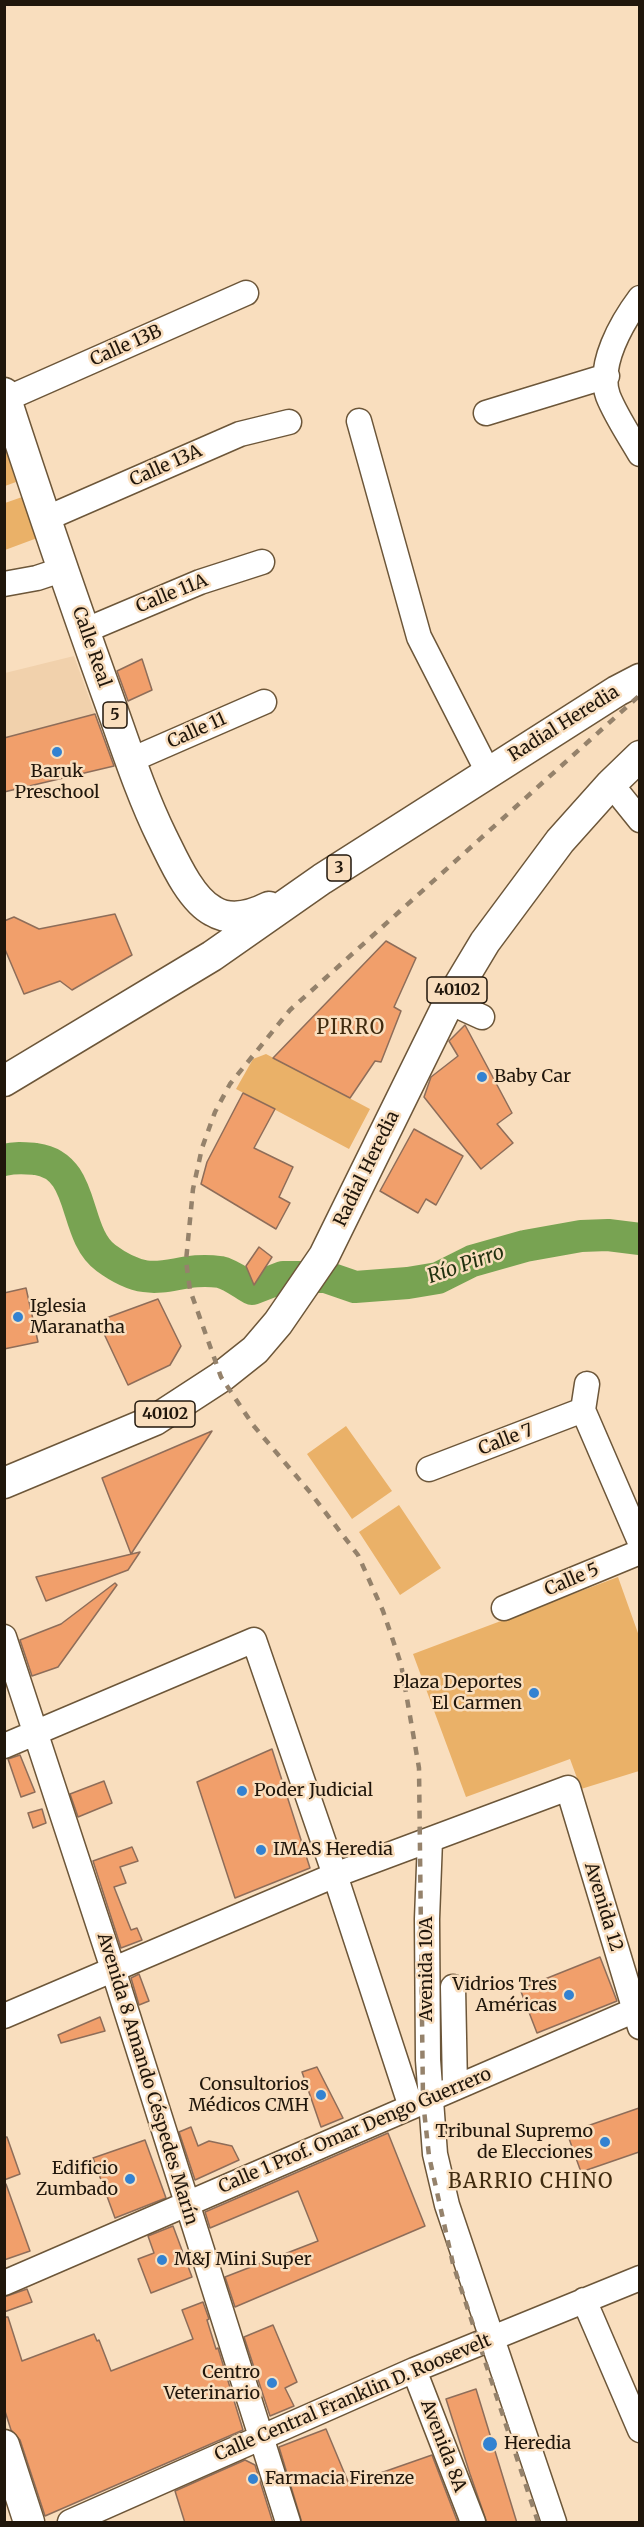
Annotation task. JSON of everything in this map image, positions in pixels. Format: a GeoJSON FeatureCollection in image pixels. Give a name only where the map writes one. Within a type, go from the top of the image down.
{"type":"FeatureCollection","features":[{"type":"Feature","properties":{"kind":"main road","name":"Calle Real"},"geometry":{"type":"LineString","coordinates":[[5,396],[45,519],[131,760],[161,835],[179,870],[198,899],[213,911],[231,917],[245,916],[322,879]]}},
{"type":"Feature","properties":{"kind":"main road","name":"Radial Heredia"},"geometry":{"type":"LineString","coordinates":[[4,1081],[212,956],[322,879],[488,772],[632,686]]}},
{"type":"Feature","properties":{"kind":"main road","name":"Radial Heredia"},"geometry":{"type":"LineString","coordinates":[[4,1483],[155,1420],[221,1377],[255,1350],[296,1300],[324,1256],[449,1002],[485,942],[560,841],[630,772]]}},
{"type":"Feature","properties":{"kind":"main road"},"geometry":{"type":"LineString","coordinates":[[4,2445],[29,2523]]}},
{"type":"Feature","properties":{"kind":"street","name":"Calle 13B"},"geometry":{"type":"LineString","coordinates":[[5,396],[246,293]]}},
{"type":"Feature","properties":{"kind":"street"},"geometry":{"type":"LineString","coordinates":[[639,298],[621,323],[607,363],[607,395],[639,454]]}},
{"type":"Feature","properties":{"kind":"street"},"geometry":{"type":"LineString","coordinates":[[486,413],[607,376]]}},
{"type":"Feature","properties":{"kind":"street"},"geometry":{"type":"LineString","coordinates":[[359,421],[419,637],[488,772]]}},
{"type":"Feature","properties":{"kind":"street","name":"Calle 13A"},"geometry":{"type":"LineString","coordinates":[[45,519],[240,434],[290,422]]}},
{"type":"Feature","properties":{"kind":"street","name":"Calle 11A"},"geometry":{"type":"LineString","coordinates":[[84,631],[200,582],[262,562]]}},
{"type":"Feature","properties":{"kind":"street"},"geometry":{"type":"LineString","coordinates":[[4,584],[37,578],[64,569]]}},
{"type":"Feature","properties":{"kind":"street","name":"Calle 11"},"geometry":{"type":"LineString","coordinates":[[131,760],[264,702]]}},
{"type":"Feature","properties":{"kind":"street"},"geometry":{"type":"LineString","coordinates":[[630,772],[639,820]]}},
{"type":"Feature","properties":{"kind":"street"},"geometry":{"type":"LineString","coordinates":[[449,1002],[482,1017]]}},
{"type":"Feature","properties":{"kind":"street"},"geometry":{"type":"LineString","coordinates":[[587,1384],[583,1410],[639,1542]]}},
{"type":"Feature","properties":{"kind":"street","name":"Calle 7"},"geometry":{"type":"LineString","coordinates":[[429,1469],[583,1410]]}},
{"type":"Feature","properties":{"kind":"street","name":"Calle 5"},"geometry":{"type":"LineString","coordinates":[[504,1608],[639,1552]]}},
{"type":"Feature","properties":{"kind":"street","name":"Avenida 8 Amando Céspedes Marín"},"geometry":{"type":"LineString","coordinates":[[4,1637],[113,1969],[288,2523]]}},
{"type":"Feature","properties":{"kind":"street"},"geometry":{"type":"LineString","coordinates":[[4,1746],[254,1640],[335,1875],[420,2102],[447,2205],[554,2523]]}},
{"type":"Feature","properties":{"kind":"street","name":"Avenida 12"},"geometry":{"type":"LineString","coordinates":[[430,1840],[568,1788],[638,2015]]}},
{"type":"Feature","properties":{"kind":"street"},"geometry":{"type":"LineString","coordinates":[[4,2016],[335,1875],[430,1840]]}},
{"type":"Feature","properties":{"kind":"street","name":"Avenida 10A"},"geometry":{"type":"LineString","coordinates":[[420,2102],[430,1840]]}},
{"type":"Feature","properties":{"kind":"street"},"geometry":{"type":"LineString","coordinates":[[453,1987],[455,2087]]}},
{"type":"Feature","properties":{"kind":"street","name":"Calle 1 Prof. Omar Dengo Guerrero"},"geometry":{"type":"LineString","coordinates":[[4,2283],[455,2087],[638,2015]]}},
{"type":"Feature","properties":{"kind":"street","name":"Calle Central Franklin D. Roosevelt"},"geometry":{"type":"LineString","coordinates":[[70,2523],[414,2370],[639,2278]]}},
{"type":"Feature","properties":{"kind":"street"},"geometry":{"type":"LineString","coordinates":[[584,2300],[639,2430]]}},
{"type":"Feature","properties":{"kind":"street","name":"Avenida 8A"},"geometry":{"type":"LineString","coordinates":[[414,2370],[473,2523]]}},
{"type":"Feature","properties":{"kind":"shaded area"},"geometry":{"type":"Polygon","coordinates":[[[5,446],[16,482],[4,486],[5,446]]]}},
{"type":"Feature","properties":{"kind":"shaded area"},"geometry":{"type":"Polygon","coordinates":[[[25,496],[40,537],[5,550],[5,503],[25,496]]]}},
{"type":"Feature","properties":{"kind":"shaded area"},"geometry":{"type":"Polygon","coordinates":[[[74,656],[95,714],[5,738],[5,673],[74,656]]]}},
{"type":"Feature","properties":{"kind":"shaded area"},"geometry":{"type":"Polygon","coordinates":[[[266,1054],[370,1109],[349,1149],[236,1089],[253,1059],[266,1054]]]}},
{"type":"Feature","properties":{"kind":"shaded area"},"geometry":{"type":"Polygon","coordinates":[[[346,1426],[392,1491],[352,1519],[307,1454],[346,1426]]]}},
{"type":"Feature","properties":{"kind":"shaded area"},"geometry":{"type":"Polygon","coordinates":[[[399,1505],[441,1568],[400,1595],[359,1532],[399,1505]]]}},
{"type":"Feature","properties":{"kind":"shaded area","name":"Plaza Deportes El Carmen"},"geometry":{"type":"Polygon","coordinates":[[[618,1577],[639,1636],[639,1771],[581,1789],[570,1759],[466,1797],[413,1654],[618,1577]]]}},
{"type":"Feature","properties":{"kind":"building"},"geometry":{"type":"Polygon","coordinates":[[[142,659],[152,690],[128,701],[117,671],[142,659]]]}},
{"type":"Feature","properties":{"kind":"building","name":"Baruk Preschool"},"geometry":{"type":"Polygon","coordinates":[[[95,714],[114,766],[4,792],[4,738],[95,714]]]}},
{"type":"Feature","properties":{"kind":"building"},"geometry":{"type":"Polygon","coordinates":[[[115,914],[132,955],[72,990],[60,981],[24,994],[4,947],[4,921],[14,917],[39,929],[115,914]]]}},
{"type":"Feature","properties":{"kind":"building"},"geometry":{"type":"Polygon","coordinates":[[[386,941],[416,958],[394,1007],[401,1011],[381,1062],[375,1061],[350,1098],[273,1058],[386,941]]]}},
{"type":"Feature","properties":{"kind":"building"},"geometry":{"type":"Polygon","coordinates":[[[465,1025],[512,1113],[497,1124],[513,1143],[481,1169],[424,1097],[431,1077],[458,1056],[449,1041],[465,1025]]]}},
{"type":"Feature","properties":{"kind":"building"},"geometry":{"type":"Polygon","coordinates":[[[243,1093],[275,1109],[254,1148],[293,1167],[279,1197],[290,1203],[276,1229],[201,1184],[207,1162],[243,1093]]]}},
{"type":"Feature","properties":{"kind":"building"},"geometry":{"type":"Polygon","coordinates":[[[414,1129],[463,1156],[436,1205],[426,1199],[418,1213],[380,1191],[414,1129]]]}},
{"type":"Feature","properties":{"kind":"building"},"geometry":{"type":"Polygon","coordinates":[[[259,1247],[272,1257],[254,1285],[246,1266],[259,1247]]]}},
{"type":"Feature","properties":{"kind":"building","name":"Iglesia Maranatha"},"geometry":{"type":"Polygon","coordinates":[[[26,1288],[38,1342],[4,1349],[4,1293],[26,1288]]]}},
{"type":"Feature","properties":{"kind":"building"},"geometry":{"type":"Polygon","coordinates":[[[158,1299],[181,1346],[170,1365],[128,1385],[98,1321],[158,1299]]]}},
{"type":"Feature","properties":{"kind":"building"},"geometry":{"type":"Polygon","coordinates":[[[212,1431],[131,1554],[102,1478],[212,1431]]]}},
{"type":"Feature","properties":{"kind":"building"},"geometry":{"type":"Polygon","coordinates":[[[140,1552],[128,1570],[46,1601],[36,1577],[140,1552]]]}},
{"type":"Feature","properties":{"kind":"building"},"geometry":{"type":"Polygon","coordinates":[[[115,1583],[117,1585],[58,1667],[32,1676],[20,1640],[61,1624],[115,1583]]]}},
{"type":"Feature","properties":{"kind":"building"},"geometry":{"type":"Polygon","coordinates":[[[272,1749],[310,1868],[235,1898],[197,1782],[272,1749]]]}},
{"type":"Feature","properties":{"kind":"building"},"geometry":{"type":"Polygon","coordinates":[[[20,1755],[35,1792],[21,1797],[8,1759],[20,1755]]]}},
{"type":"Feature","properties":{"kind":"building"},"geometry":{"type":"Polygon","coordinates":[[[104,1781],[112,1803],[78,1817],[70,1794],[104,1781]]]}},
{"type":"Feature","properties":{"kind":"building"},"geometry":{"type":"Polygon","coordinates":[[[42,1809],[46,1823],[33,1828],[28,1813],[42,1809]]]}},
{"type":"Feature","properties":{"kind":"building"},"geometry":{"type":"Polygon","coordinates":[[[132,1847],[138,1861],[120,1867],[126,1883],[114,1887],[131,1930],[137,1928],[142,1940],[121,1948],[93,1861],[132,1847]]]}},
{"type":"Feature","properties":{"kind":"building","name":"Vidrios Tres Américas"},"geometry":{"type":"Polygon","coordinates":[[[600,1957],[617,2001],[537,2033],[520,1989],[600,1957]]]}},
{"type":"Feature","properties":{"kind":"building"},"geometry":{"type":"Polygon","coordinates":[[[139,1974],[149,2001],[139,2005],[131,1978],[139,1974]]]}},
{"type":"Feature","properties":{"kind":"building"},"geometry":{"type":"Polygon","coordinates":[[[100,2017],[105,2031],[61,2043],[58,2035],[100,2017]]]}},
{"type":"Feature","properties":{"kind":"building","name":"Consultorios Médicos CMH"},"geometry":{"type":"Polygon","coordinates":[[[317,2067],[343,2118],[321,2127],[302,2072],[317,2067]]]}},
{"type":"Feature","properties":{"kind":"building","name":"Tribunal Supremo de Elecciones"},"geometry":{"type":"Polygon","coordinates":[[[639,2108],[639,2152],[581,2172],[567,2133],[639,2108]]]}},
{"type":"Feature","properties":{"kind":"building"},"geometry":{"type":"Polygon","coordinates":[[[191,2127],[198,2146],[209,2141],[232,2146],[239,2160],[195,2180],[179,2132],[191,2127]]]}},
{"type":"Feature","properties":{"kind":"building"},"geometry":{"type":"Polygon","coordinates":[[[388,2133],[425,2226],[235,2307],[225,2277],[318,2241],[298,2191],[210,2228],[205,2212],[388,2133]]]}},
{"type":"Feature","properties":{"kind":"building"},"geometry":{"type":"Polygon","coordinates":[[[4,2137],[7,2137],[20,2174],[4,2180],[4,2137]]]}},
{"type":"Feature","properties":{"kind":"building","name":"Edificio Zumbado"},"geometry":{"type":"Polygon","coordinates":[[[145,2140],[166,2198],[115,2218],[93,2158],[145,2140]]]}},
{"type":"Feature","properties":{"kind":"building"},"geometry":{"type":"Polygon","coordinates":[[[6,2184],[30,2251],[4,2260],[4,2185],[6,2184]]]}},
{"type":"Feature","properties":{"kind":"building"},"geometry":{"type":"Polygon","coordinates":[[[173,2226],[192,2277],[151,2293],[138,2259],[154,2253],[148,2236],[173,2226]]]}},
{"type":"Feature","properties":{"kind":"building"},"geometry":{"type":"Polygon","coordinates":[[[27,2289],[32,2302],[4,2312],[4,2297],[27,2289]]]}},
{"type":"Feature","properties":{"kind":"building"},"geometry":{"type":"Polygon","coordinates":[[[203,2302],[243,2430],[45,2516],[20,2440],[11,2430],[4,2408],[4,2317],[8,2317],[22,2361],[94,2334],[97,2341],[99,2340],[111,2371],[193,2339],[182,2310],[203,2302]]]}},
{"type":"Feature","properties":{"kind":"building"},"geometry":{"type":"Polygon","coordinates":[[[273,2325],[297,2382],[285,2388],[294,2406],[270,2416],[244,2337],[273,2325]]]}},
{"type":"Feature","properties":{"kind":"building"},"geometry":{"type":"Polygon","coordinates":[[[476,2389],[517,2523],[487,2523],[446,2399],[476,2389]]]}},
{"type":"Feature","properties":{"kind":"building"},"geometry":{"type":"Polygon","coordinates":[[[326,2429],[349,2484],[432,2455],[458,2523],[302,2523],[279,2447],[326,2429]]]}},
{"type":"Feature","properties":{"kind":"building"},"geometry":{"type":"Polygon","coordinates":[[[245,2460],[255,2465],[273,2523],[185,2523],[175,2491],[245,2460]]]}},
{"type":"Feature","properties":{"kind":"waterway","name":"Río Pirro"},"geometry":{"type":"LineString","coordinates":[[4,1160],[36,1159],[52,1164],[64,1174],[72,1187],[95,1247],[106,1258],[123,1269],[151,1277],[189,1272],[220,1272],[252,1289],[283,1277],[326,1277],[355,1287],[408,1283],[438,1278],[472,1261],[525,1246],[581,1236],[608,1235],[640,1239]]}},
{"type":"Feature","properties":{"kind":"railway"},"geometry":{"type":"LineString","coordinates":[[538,2522],[453,2264],[429,2156],[423,2101],[419,1768],[401,1664],[383,1611],[358,1555],[309,1491],[253,1425],[221,1377],[190,1290],[186,1261],[193,1189],[202,1148],[215,1112],[230,1084],[290,1010],[640,695]]}},
{"type":"Feature","properties":{"kind":"place","name":"Baruk Preschool"},"geometry":{"type":"Point","coordinates":[57,752]}},
{"type":"Feature","properties":{"kind":"place","name":"Baby Car"},"geometry":{"type":"Point","coordinates":[482,1077]}},
{"type":"Feature","properties":{"kind":"place","name":"Iglesia Maranatha"},"geometry":{"type":"Point","coordinates":[18,1317]}},
{"type":"Feature","properties":{"kind":"place","name":"Plaza Deportes El Carmen"},"geometry":{"type":"Point","coordinates":[534,1693]}},
{"type":"Feature","properties":{"kind":"place","name":"Poder Judicial"},"geometry":{"type":"Point","coordinates":[242,1791]}},
{"type":"Feature","properties":{"kind":"place","name":"IMAS Heredia"},"geometry":{"type":"Point","coordinates":[261,1850]}},
{"type":"Feature","properties":{"kind":"place","name":"Vidrios Tres Américas"},"geometry":{"type":"Point","coordinates":[569,1995]}},
{"type":"Feature","properties":{"kind":"place","name":"Consultorios Médicos CMH"},"geometry":{"type":"Point","coordinates":[321,2095]}},
{"type":"Feature","properties":{"kind":"place","name":"Tribunal Supremo de Elecciones"},"geometry":{"type":"Point","coordinates":[605,2142]}},
{"type":"Feature","properties":{"kind":"place","name":"Edificio Zumbado"},"geometry":{"type":"Point","coordinates":[130,2179]}},
{"type":"Feature","properties":{"kind":"place","name":"M&J Mini Super"},"geometry":{"type":"Point","coordinates":[162,2260]}},
{"type":"Feature","properties":{"kind":"place","name":"Centro Veterinario"},"geometry":{"type":"Point","coordinates":[272,2383]}},
{"type":"Feature","properties":{"kind":"place","name":"Heredia"},"geometry":{"type":"Point","coordinates":[490,2444]}},
{"type":"Feature","properties":{"kind":"place","name":"Farmacia Firenze"},"geometry":{"type":"Point","coordinates":[253,2479]}},
{"type":"Feature","properties":{"kind":"district","name":"PIRRO"},"geometry":{"type":"Point","coordinates":[351,1028]}},
{"type":"Feature","properties":{"kind":"district","name":"BARRIO CHINO"},"geometry":{"type":"Point","coordinates":[531,2182]}}]}
